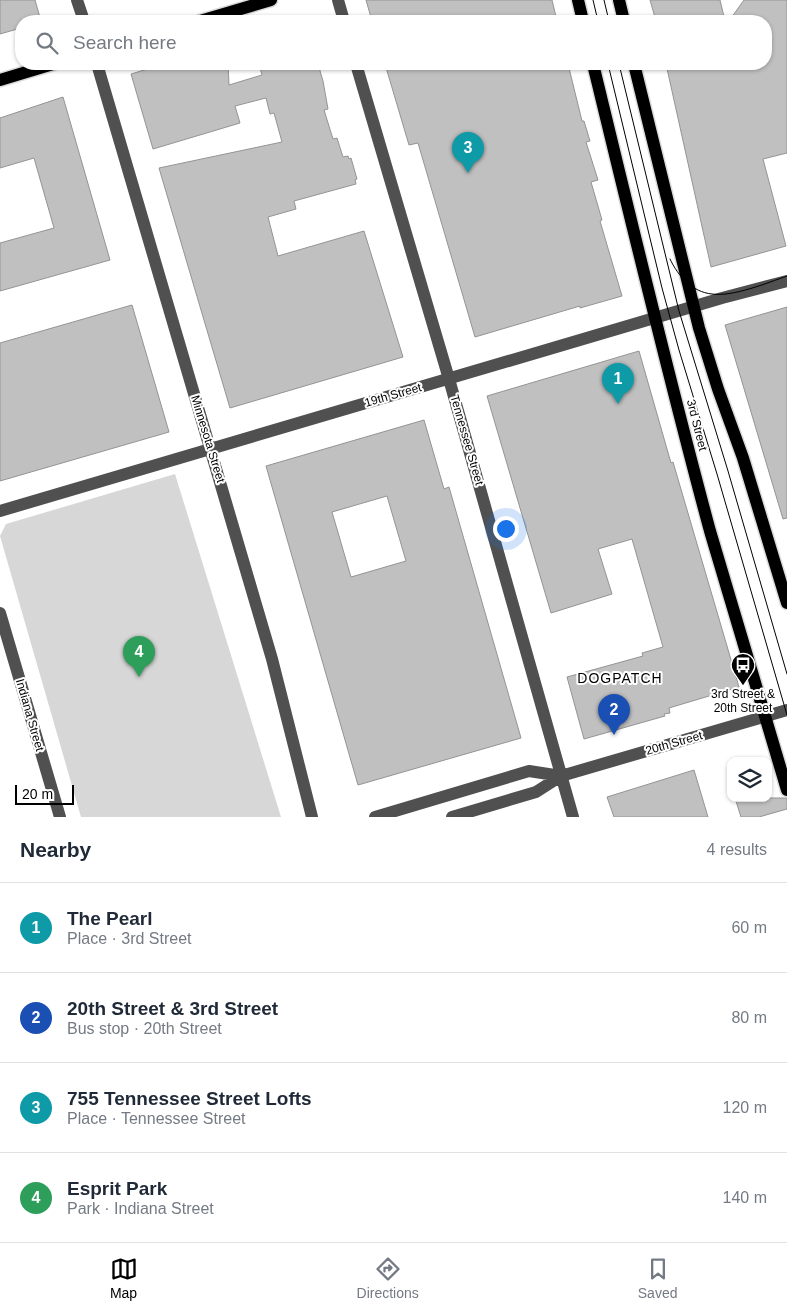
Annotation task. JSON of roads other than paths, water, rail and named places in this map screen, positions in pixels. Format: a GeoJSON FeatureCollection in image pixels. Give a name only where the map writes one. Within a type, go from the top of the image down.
{"type":"FeatureCollection","features":[{"type":"Feature","properties":{"kind":"main road"},"geometry":{"type":"LineString","coordinates":[[220,15],[271,0]]}},
{"type":"Feature","properties":{"kind":"main road"},"geometry":{"type":"LineString","coordinates":[[578,0],[582,15]]}},
{"type":"Feature","properties":{"kind":"main road"},"geometry":{"type":"LineString","coordinates":[[619,0],[623,15]]}},
{"type":"Feature","properties":{"kind":"main road"},"geometry":{"type":"LineString","coordinates":[[0,80],[32,70]]}},
{"type":"Feature","properties":{"kind":"main road","name":"3rd Street"},"geometry":{"type":"LineString","coordinates":[[594,70],[655,318],[710,531],[787,790]]}},
{"type":"Feature","properties":{"kind":"main road"},"geometry":{"type":"LineString","coordinates":[[635,70],[706,353],[743,458],[787,603]]}},
{"type":"Feature","properties":{"kind":"street"},"geometry":{"type":"LineString","coordinates":[[77,0],[82,15]]}},
{"type":"Feature","properties":{"kind":"street"},"geometry":{"type":"LineString","coordinates":[[338,0],[342,15]]}},
{"type":"Feature","properties":{"kind":"street","name":"Minnesota Street"},"geometry":{"type":"LineString","coordinates":[[99,70],[272,659],[312,817]]}},
{"type":"Feature","properties":{"kind":"street","name":"Tennessee Street"},"geometry":{"type":"LineString","coordinates":[[358,70],[450,379],[572,817]]}},
{"type":"Feature","properties":{"kind":"street","name":"19th Street"},"geometry":{"type":"LineString","coordinates":[[0,511],[655,318],[787,281]]}},
{"type":"Feature","properties":{"kind":"street","name":"Indiana Street"},"geometry":{"type":"LineString","coordinates":[[0,613],[60,817]]}},
{"type":"Feature","properties":{"kind":"street","name":"20th Street"},"geometry":{"type":"LineString","coordinates":[[452,817],[536,792],[561,776],[787,710]]}},
{"type":"Feature","properties":{"kind":"street","name":"20th Street"},"geometry":{"type":"LineString","coordinates":[[375,817],[529,771],[561,776]]}},
{"type":"Feature","properties":{"kind":"tram line"},"geometry":{"type":"LineString","coordinates":[[593,0],[597,15]]}},
{"type":"Feature","properties":{"kind":"tram line"},"geometry":{"type":"LineString","coordinates":[[604,0],[608,15]]}},
{"type":"Feature","properties":{"kind":"tram line"},"geometry":{"type":"LineString","coordinates":[[609,70],[662,288],[679,350],[787,715]]}},
{"type":"Feature","properties":{"kind":"tram line"},"geometry":{"type":"LineString","coordinates":[[620,70],[679,311],[787,674]]}},
{"type":"Feature","properties":{"kind":"tram line"},"geometry":{"type":"LineString","coordinates":[[670,259],[686,282],[705,293],[720,294],[740,291],[787,276]]}},
{"type":"Feature","properties":{"kind":"place","name":"755 Tennessee Street Lofts"},"geometry":{"type":"Point","coordinates":[468,173]}},
{"type":"Feature","properties":{"kind":"place","name":"The Pearl"},"geometry":{"type":"Point","coordinates":[618,404]}},
{"type":"Feature","properties":{"kind":"place","name":"Esprit Park"},"geometry":{"type":"Point","coordinates":[139,677]}},
{"type":"Feature","properties":{"kind":"place","name":"3rd Street & 20th Street"},"geometry":{"type":"Point","coordinates":[743,686]}},
{"type":"Feature","properties":{"kind":"place","name":"20th Street & 3rd Street"},"geometry":{"type":"Point","coordinates":[614,735]}},
{"type":"Feature","properties":{"kind":"district","name":"DOGPATCH"},"geometry":{"type":"Point","coordinates":[620,678]}}]}
